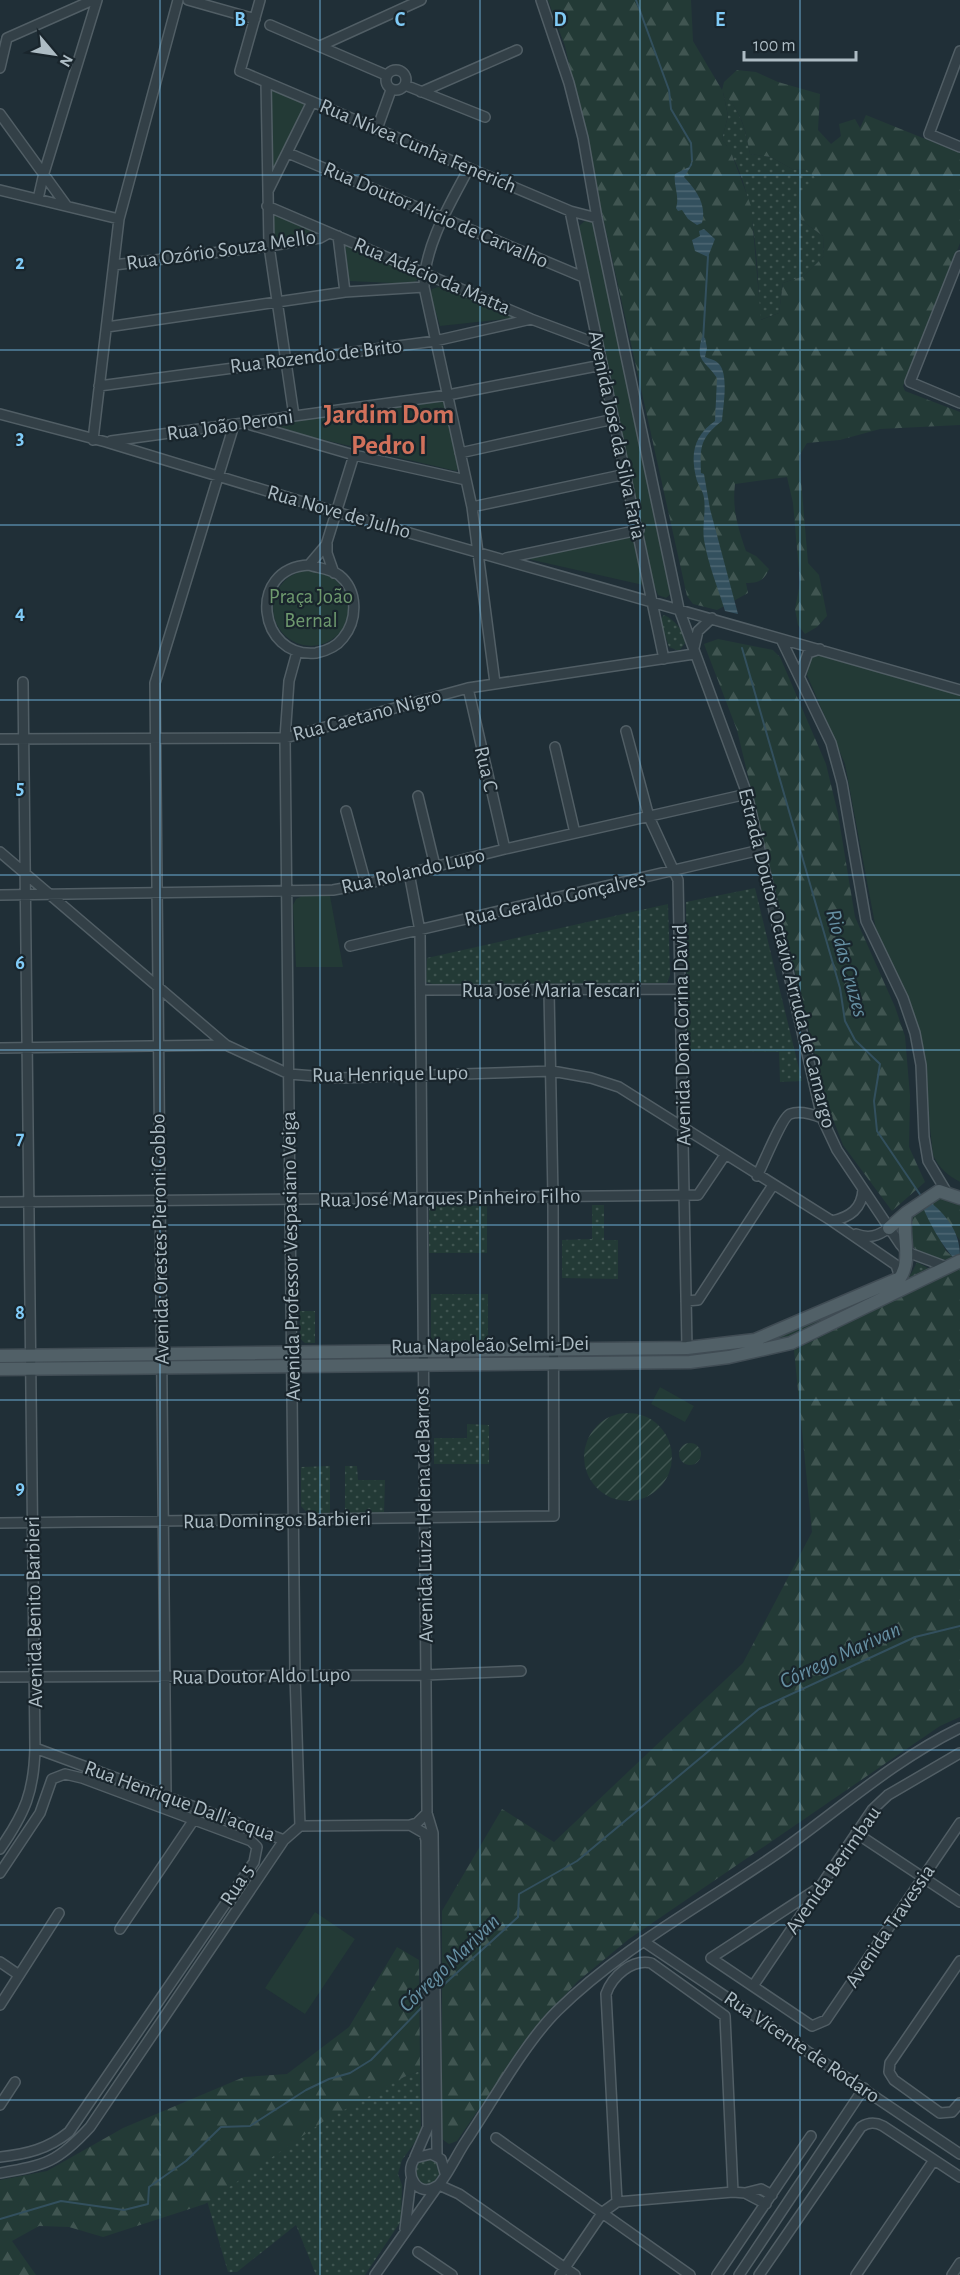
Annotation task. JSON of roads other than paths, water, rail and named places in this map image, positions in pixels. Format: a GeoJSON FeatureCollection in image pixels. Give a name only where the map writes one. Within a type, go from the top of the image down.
{"type":"FeatureCollection","features":[{"type":"Feature","properties":{"kind":"main road"},"geometry":{"type":"LineString","coordinates":[[889,1228],[910,1210],[940,1192],[960,1198]]}},
{"type":"Feature","properties":{"kind":"main road"},"geometry":{"type":"LineString","coordinates":[[900,1278],[905,1270],[907,1252],[903,1231],[910,1210]]}},
{"type":"Feature","properties":{"kind":"main road","name":"Rua Napoleão Selmi-Dei"},"geometry":{"type":"LineString","coordinates":[[0,1370],[690,1362],[763,1351],[791,1343],[952,1265]]}},
{"type":"Feature","properties":{"kind":"main road","name":"Rua Napoleão Selmi-Dei"},"geometry":{"type":"LineString","coordinates":[[0,1356],[687,1348],[755,1340],[900,1278]]}},
{"type":"Feature","properties":{"kind":"street"},"geometry":{"type":"LineString","coordinates":[[0,68],[4,37],[95,0]]}},
{"type":"Feature","properties":{"kind":"street"},"geometry":{"type":"LineString","coordinates":[[38,199],[95,0]]}},
{"type":"Feature","properties":{"kind":"street"},"geometry":{"type":"LineString","coordinates":[[93,440],[119,219],[178,0]]}},
{"type":"Feature","properties":{"kind":"street"},"geometry":{"type":"LineString","coordinates":[[188,0],[255,19],[260,0]]}},
{"type":"Feature","properties":{"kind":"street"},"geometry":{"type":"LineString","coordinates":[[320,46],[421,0]]}},
{"type":"Feature","properties":{"kind":"street","name":"Estrada Doutor Octavio Arruda de Camargo"},"geometry":{"type":"LineString","coordinates":[[541,0],[569,83],[583,138],[597,218],[680,609],[694,654],[747,794],[822,1118],[837,1150],[907,1252]]}},
{"type":"Feature","properties":{"kind":"street","name":"Rua Nívea Cunha Fenerich"},"geometry":{"type":"LineString","coordinates":[[255,19],[240,71],[570,211],[597,218]]}},
{"type":"Feature","properties":{"kind":"street"},"geometry":{"type":"LineString","coordinates":[[270,25],[386,75]]}},
{"type":"Feature","properties":{"kind":"street"},"geometry":{"type":"LineString","coordinates":[[421,92],[517,50]]}},
{"type":"Feature","properties":{"kind":"street"},"geometry":{"type":"LineString","coordinates":[[960,51],[929,134],[960,147]]}},
{"type":"Feature","properties":{"kind":"street"},"geometry":{"type":"LineString","coordinates":[[392,70],[400,70],[406,77],[405,85],[399,90],[391,90],[385,84],[386,75],[392,70]]}},
{"type":"Feature","properties":{"kind":"street"},"geometry":{"type":"LineString","coordinates":[[266,82],[269,246],[294,416]]}},
{"type":"Feature","properties":{"kind":"street"},"geometry":{"type":"LineString","coordinates":[[405,85],[486,117]]}},
{"type":"Feature","properties":{"kind":"street"},"geometry":{"type":"LineString","coordinates":[[377,129],[391,90]]}},
{"type":"Feature","properties":{"kind":"street"},"geometry":{"type":"LineString","coordinates":[[267,194],[312,102]]}},
{"type":"Feature","properties":{"kind":"street"},"geometry":{"type":"LineString","coordinates":[[0,114],[66,205]]}},
{"type":"Feature","properties":{"kind":"street","name":"Rua Doutor Alicio de Carvalho"},"geometry":{"type":"LineString","coordinates":[[288,153],[584,277]]}},
{"type":"Feature","properties":{"kind":"street"},"geometry":{"type":"LineString","coordinates":[[469,168],[443,219],[424,272],[424,287],[472,507],[495,683]]}},
{"type":"Feature","properties":{"kind":"street"},"geometry":{"type":"LineString","coordinates":[[0,190],[119,219]]}},
{"type":"Feature","properties":{"kind":"street","name":"Rua Adácio da Matta"},"geometry":{"type":"LineString","coordinates":[[267,206],[531,319],[598,344]]}},
{"type":"Feature","properties":{"kind":"street","name":"Avenida José da Silva Faria"},"geometry":{"type":"LineString","coordinates":[[570,211],[639,530],[664,659]]}},
{"type":"Feature","properties":{"kind":"street"},"geometry":{"type":"LineString","coordinates":[[333,235],[345,292]]}},
{"type":"Feature","properties":{"kind":"street","name":"Rua Ozório Souza Mello"},"geometry":{"type":"LineString","coordinates":[[114,265],[269,246],[333,235]]}},
{"type":"Feature","properties":{"kind":"street"},"geometry":{"type":"LineString","coordinates":[[960,256],[910,382],[960,403]]}},
{"type":"Feature","properties":{"kind":"street"},"geometry":{"type":"LineString","coordinates":[[107,327],[345,292],[424,287]]}},
{"type":"Feature","properties":{"kind":"street","name":"Rua Rozendo de Brito"},"geometry":{"type":"LineString","coordinates":[[99,386],[285,359],[435,341],[531,319]]}},
{"type":"Feature","properties":{"kind":"street","name":"Rua João Peroni"},"geometry":{"type":"LineString","coordinates":[[106,442],[448,395],[602,365]]}},
{"type":"Feature","properties":{"kind":"street","name":"Rua Nove de Julho"},"geometry":{"type":"LineString","coordinates":[[0,414],[106,442],[336,512],[505,558],[960,690]]}},
{"type":"Feature","properties":{"kind":"street"},"geometry":{"type":"LineString","coordinates":[[460,453],[614,419]]}},
{"type":"Feature","properties":{"kind":"street"},"geometry":{"type":"LineString","coordinates":[[248,424],[354,455],[466,480]]}},
{"type":"Feature","properties":{"kind":"street","name":"Avenida Orestes Pieroni Gobbo"},"geometry":{"type":"LineString","coordinates":[[166,1796],[155,683],[220,477],[234,425]]}},
{"type":"Feature","properties":{"kind":"street"},"geometry":{"type":"LineString","coordinates":[[134,438],[131,444],[134,451]]}},
{"type":"Feature","properties":{"kind":"street"},"geometry":{"type":"LineString","coordinates":[[334,573],[327,553],[329,538],[354,455]]}},
{"type":"Feature","properties":{"kind":"street"},"geometry":{"type":"LineString","coordinates":[[472,507],[626,474]]}},
{"type":"Feature","properties":{"kind":"street"},"geometry":{"type":"LineString","coordinates":[[505,558],[639,530]]}},
{"type":"Feature","properties":{"kind":"street"},"geometry":{"type":"LineString","coordinates":[[309,565],[323,552],[329,538]]}},
{"type":"Feature","properties":{"kind":"street"},"geometry":{"type":"LineString","coordinates":[[309,565],[334,573],[346,583],[354,599],[349,630],[332,647],[320,652],[297,652],[285,645],[271,630],[267,619],[267,600],[278,577],[288,569],[309,565]]}},
{"type":"Feature","properties":{"kind":"street"},"geometry":{"type":"LineString","coordinates":[[694,654],[695,638],[715,619]]}},
{"type":"Feature","properties":{"kind":"street"},"geometry":{"type":"LineString","coordinates":[[781,639],[831,743],[842,783],[866,921],[876,946],[903,998],[915,1033],[921,1065],[924,1137],[928,1161],[940,1192]]}},
{"type":"Feature","properties":{"kind":"street"},"geometry":{"type":"LineString","coordinates":[[800,675],[808,653],[821,649]]}},
{"type":"Feature","properties":{"kind":"street","name":"Avenida Professor Vespasiano Veiga"},"geometry":{"type":"LineString","coordinates":[[297,652],[289,681],[285,738],[295,1675],[300,1826]]}},
{"type":"Feature","properties":{"kind":"street","name":"Rua Caetano Nigro"},"geometry":{"type":"LineString","coordinates":[[0,739],[285,738],[468,688],[694,654]]}},
{"type":"Feature","properties":{"kind":"street","name":"Avenida Benito Barbieri"},"geometry":{"type":"LineString","coordinates":[[0,1849],[18,1823],[30,1798],[35,1748],[23,871],[23,682]]}},
{"type":"Feature","properties":{"kind":"street","name":"Rua C"},"geometry":{"type":"LineString","coordinates":[[468,688],[505,849]]}},
{"type":"Feature","properties":{"kind":"street","name":"Avenida Dona Corina David"},"geometry":{"type":"LineString","coordinates":[[626,731],[649,817],[678,880],[687,1348]]}},
{"type":"Feature","properties":{"kind":"street"},"geometry":{"type":"LineString","coordinates":[[555,747],[575,833]]}},
{"type":"Feature","properties":{"kind":"street","name":"Rua Rolando Lupo"},"geometry":{"type":"LineString","coordinates":[[0,895],[333,890],[747,794]]}},
{"type":"Feature","properties":{"kind":"street"},"geometry":{"type":"LineString","coordinates":[[418,796],[435,866]]}},
{"type":"Feature","properties":{"kind":"street"},"geometry":{"type":"LineString","coordinates":[[346,811],[366,884]]}},
{"type":"Feature","properties":{"kind":"street","name":"Rua Geraldo Gonçalves"},"geometry":{"type":"LineString","coordinates":[[350,946],[675,872],[760,850]]}},
{"type":"Feature","properties":{"kind":"street","name":"Rua Henrique Lupo"},"geometry":{"type":"LineString","coordinates":[[0,852],[226,1045],[289,1074],[339,1077],[552,1071],[591,1078],[619,1087],[757,1176],[843,1228],[896,1265],[900,1278]]}},
{"type":"Feature","properties":{"kind":"street","name":"Avenida Luiza Helena de Barros"},"geometry":{"type":"LineString","coordinates":[[409,873],[420,931],[427,1813],[434,1833],[438,2156]]}},
{"type":"Feature","properties":{"kind":"street","name":"Rua José Maria Tescari"},"geometry":{"type":"LineString","coordinates":[[421,990],[680,989]]}},
{"type":"Feature","properties":{"kind":"street"},"geometry":{"type":"LineString","coordinates":[[549,991],[554,1197],[554,1365]]}},
{"type":"Feature","properties":{"kind":"street"},"geometry":{"type":"LineString","coordinates":[[0,1048],[226,1045]]}},
{"type":"Feature","properties":{"kind":"street"},"geometry":{"type":"LineString","coordinates":[[757,1176],[771,1152],[783,1119],[789,1114],[805,1112],[822,1118]]}},
{"type":"Feature","properties":{"kind":"street"},"geometry":{"type":"LineString","coordinates":[[685,1195],[698,1196],[725,1155]]}},
{"type":"Feature","properties":{"kind":"street"},"geometry":{"type":"LineString","coordinates":[[686,1301],[699,1300],[773,1185]]}},
{"type":"Feature","properties":{"kind":"street"},"geometry":{"type":"LineString","coordinates":[[832,1221],[854,1212],[861,1203],[863,1189]]}},
{"type":"Feature","properties":{"kind":"street","name":"Rua José Marques Pinheiro Filho"},"geometry":{"type":"LineString","coordinates":[[0,1202],[685,1195]]}},
{"type":"Feature","properties":{"kind":"street","name":"Rua Henrique Lupo"},"geometry":{"type":"LineString","coordinates":[[843,1228],[865,1238],[889,1228]]}},
{"type":"Feature","properties":{"kind":"street"},"geometry":{"type":"LineString","coordinates":[[907,1252],[952,1265]]}},
{"type":"Feature","properties":{"kind":"street","name":"Rua Domingos Barbieri"},"geometry":{"type":"LineString","coordinates":[[0,1523],[554,1516],[554,1365]]}},
{"type":"Feature","properties":{"kind":"street","name":"Rua Doutor Aldo Lupo"},"geometry":{"type":"LineString","coordinates":[[0,1677],[425,1675],[521,1671]]}},
{"type":"Feature","properties":{"kind":"street"},"geometry":{"type":"LineString","coordinates":[[375,2275],[555,2013],[602,1970],[770,1859],[879,1777],[937,1739],[960,1728]]}},
{"type":"Feature","properties":{"kind":"street","name":"Rua Henrique Dall'acqua"},"geometry":{"type":"LineString","coordinates":[[35,1748],[284,1840],[300,1826],[410,1825]]}},
{"type":"Feature","properties":{"kind":"street","name":"Avenida Berimbau"},"geometry":{"type":"LineString","coordinates":[[753,1986],[872,1810],[888,1795],[960,1754]]}},
{"type":"Feature","properties":{"kind":"street","name":"Rua 5"},"geometry":{"type":"LineString","coordinates":[[0,1873],[40,1813],[52,1779],[56,1775],[82,1778],[251,1841],[257,1847],[254,1862],[69,2132],[53,2144],[36,2151],[0,2157]]}},
{"type":"Feature","properties":{"kind":"street"},"geometry":{"type":"LineString","coordinates":[[410,1825],[417,1823],[427,1813]]}},
{"type":"Feature","properties":{"kind":"street"},"geometry":{"type":"LineString","coordinates":[[120,1929],[193,1821]]}},
{"type":"Feature","properties":{"kind":"street","name":"Avenida Travessia"},"geometry":{"type":"LineString","coordinates":[[753,1986],[810,2025],[817,2025],[826,2020],[960,1823]]}},
{"type":"Feature","properties":{"kind":"street"},"geometry":{"type":"LineString","coordinates":[[405,2232],[411,2180],[409,2169],[428,2127],[426,1840],[424,1833],[410,1825]]}},
{"type":"Feature","properties":{"kind":"street"},"geometry":{"type":"LineString","coordinates":[[856,1833],[960,1902]]}},
{"type":"Feature","properties":{"kind":"street"},"geometry":{"type":"LineString","coordinates":[[0,2173],[41,2166],[60,2157],[90,2127],[284,1840]]}},
{"type":"Feature","properties":{"kind":"street"},"geometry":{"type":"LineString","coordinates":[[753,1986],[711,1958],[820,1887]]}},
{"type":"Feature","properties":{"kind":"street"},"geometry":{"type":"LineString","coordinates":[[0,2005],[59,1913]]}},
{"type":"Feature","properties":{"kind":"street","name":"Rua Vicente de Rodaro"},"geometry":{"type":"LineString","coordinates":[[644,1941],[960,2154]]}},
{"type":"Feature","properties":{"kind":"street"},"geometry":{"type":"LineString","coordinates":[[960,1961],[890,2063],[889,2072],[894,2080],[940,2113],[948,2114],[960,2103]]}},
{"type":"Feature","properties":{"kind":"street"},"geometry":{"type":"LineString","coordinates":[[0,1962],[19,1975]]}},
{"type":"Feature","properties":{"kind":"street"},"geometry":{"type":"LineString","coordinates":[[617,2202],[607,1989],[632,1964],[647,1962],[725,2016],[733,2192]]}},
{"type":"Feature","properties":{"kind":"street"},"geometry":{"type":"LineString","coordinates":[[0,2105],[15,2082]]}},
{"type":"Feature","properties":{"kind":"street"},"geometry":{"type":"LineString","coordinates":[[739,2275],[864,2088]]}},
{"type":"Feature","properties":{"kind":"street"},"geometry":{"type":"LineString","coordinates":[[759,2275],[861,2127],[872,2122],[884,2126],[960,2177]]}},
{"type":"Feature","properties":{"kind":"street"},"geometry":{"type":"LineString","coordinates":[[717,2275],[811,2136]]}},
{"type":"Feature","properties":{"kind":"street"},"geometry":{"type":"LineString","coordinates":[[496,2138],[690,2275]]}},
{"type":"Feature","properties":{"kind":"street"},"geometry":{"type":"LineString","coordinates":[[415,2158],[425,2153],[438,2156],[459,2151]]}},
{"type":"Feature","properties":{"kind":"street"},"geometry":{"type":"LineString","coordinates":[[438,2156],[444,2163],[441,2181]]}},
{"type":"Feature","properties":{"kind":"street"},"geometry":{"type":"LineString","coordinates":[[856,2275],[934,2160]]}},
{"type":"Feature","properties":{"kind":"street"},"geometry":{"type":"LineString","coordinates":[[411,2180],[420,2188],[441,2181]]}},
{"type":"Feature","properties":{"kind":"street"},"geometry":{"type":"LineString","coordinates":[[441,2181],[562,2272],[575,2275]]}},
{"type":"Feature","properties":{"kind":"street"},"geometry":{"type":"LineString","coordinates":[[748,2195],[761,2189],[772,2195]]}},
{"type":"Feature","properties":{"kind":"street"},"geometry":{"type":"LineString","coordinates":[[562,2272],[603,2212],[617,2202],[733,2192],[748,2195],[766,2204]]}},
{"type":"Feature","properties":{"kind":"street"},"geometry":{"type":"LineString","coordinates":[[748,2195],[758,2215]]}},
{"type":"Feature","properties":{"kind":"street"},"geometry":{"type":"LineString","coordinates":[[418,2252],[452,2275]]}},
{"type":"Feature","properties":{"kind":"street"},"geometry":{"type":"LineString","coordinates":[[952,2275],[960,2263]]}},
{"type":"Feature","properties":{"kind":"water"},"geometry":{"type":"Polygon","coordinates":[[[693,158],[692,165],[684,177],[702,204],[702,223],[697,225],[688,219],[682,210],[678,211],[676,208],[675,174],[689,167],[693,158]]]}},
{"type":"Feature","properties":{"kind":"water"},"geometry":{"type":"Polygon","coordinates":[[[704,229],[715,239],[708,257],[695,251],[692,240],[700,236],[699,231],[704,229]]]}},
{"type":"Feature","properties":{"kind":"water"},"geometry":{"type":"Polygon","coordinates":[[[702,337],[705,338],[707,348],[705,357],[719,364],[722,369],[725,391],[722,421],[705,438],[701,450],[701,473],[704,474],[710,509],[738,614],[725,611],[711,567],[704,540],[704,498],[694,468],[694,452],[699,438],[715,421],[717,378],[702,360],[700,345],[702,337]]]}},
{"type":"Feature","properties":{"kind":"water"},"geometry":{"type":"Polygon","coordinates":[[[928,1200],[941,1212],[955,1231],[960,1256],[954,1258],[936,1233],[922,1204],[928,1200]]]}},
{"type":"Feature","properties":{"kind":"waterway","name":"Rio das Cruzes"},"geometry":{"type":"LineString","coordinates":[[636,0],[669,90],[671,109],[691,143],[692,160]]}},
{"type":"Feature","properties":{"kind":"waterway","name":"Rio das Cruzes"},"geometry":{"type":"LineString","coordinates":[[703,341],[708,256]]}},
{"type":"Feature","properties":{"kind":"waterway","name":"Rio das Cruzes"},"geometry":{"type":"LineString","coordinates":[[742,648],[840,988],[845,1021],[855,1040],[880,1064],[874,1101],[877,1131],[921,1196]]}},
{"type":"Feature","properties":{"kind":"waterway","name":"Córrego Marivan"},"geometry":{"type":"LineString","coordinates":[[438,1990],[518,1917],[519,1894],[577,1861],[759,1709],[915,1637],[960,1626]]}},
{"type":"Feature","properties":{"kind":"waterway","name":"Córrego Marivan"},"geometry":{"type":"LineString","coordinates":[[0,2219],[61,2201],[124,2210],[148,2204],[149,2187],[186,2161],[221,2127],[250,2126],[306,2090],[329,2079],[350,2073],[371,2060],[424,2005]]}},
{"type":"Feature","properties":{"kind":"district","name":"Jardim Dom Pedro I"},"geometry":{"type":"Point","coordinates":[389,430]}},
{"type":"Feature","properties":{"kind":"park label","name":"Praça João Bernal"},"geometry":{"type":"Point","coordinates":[311,608]}}]}
